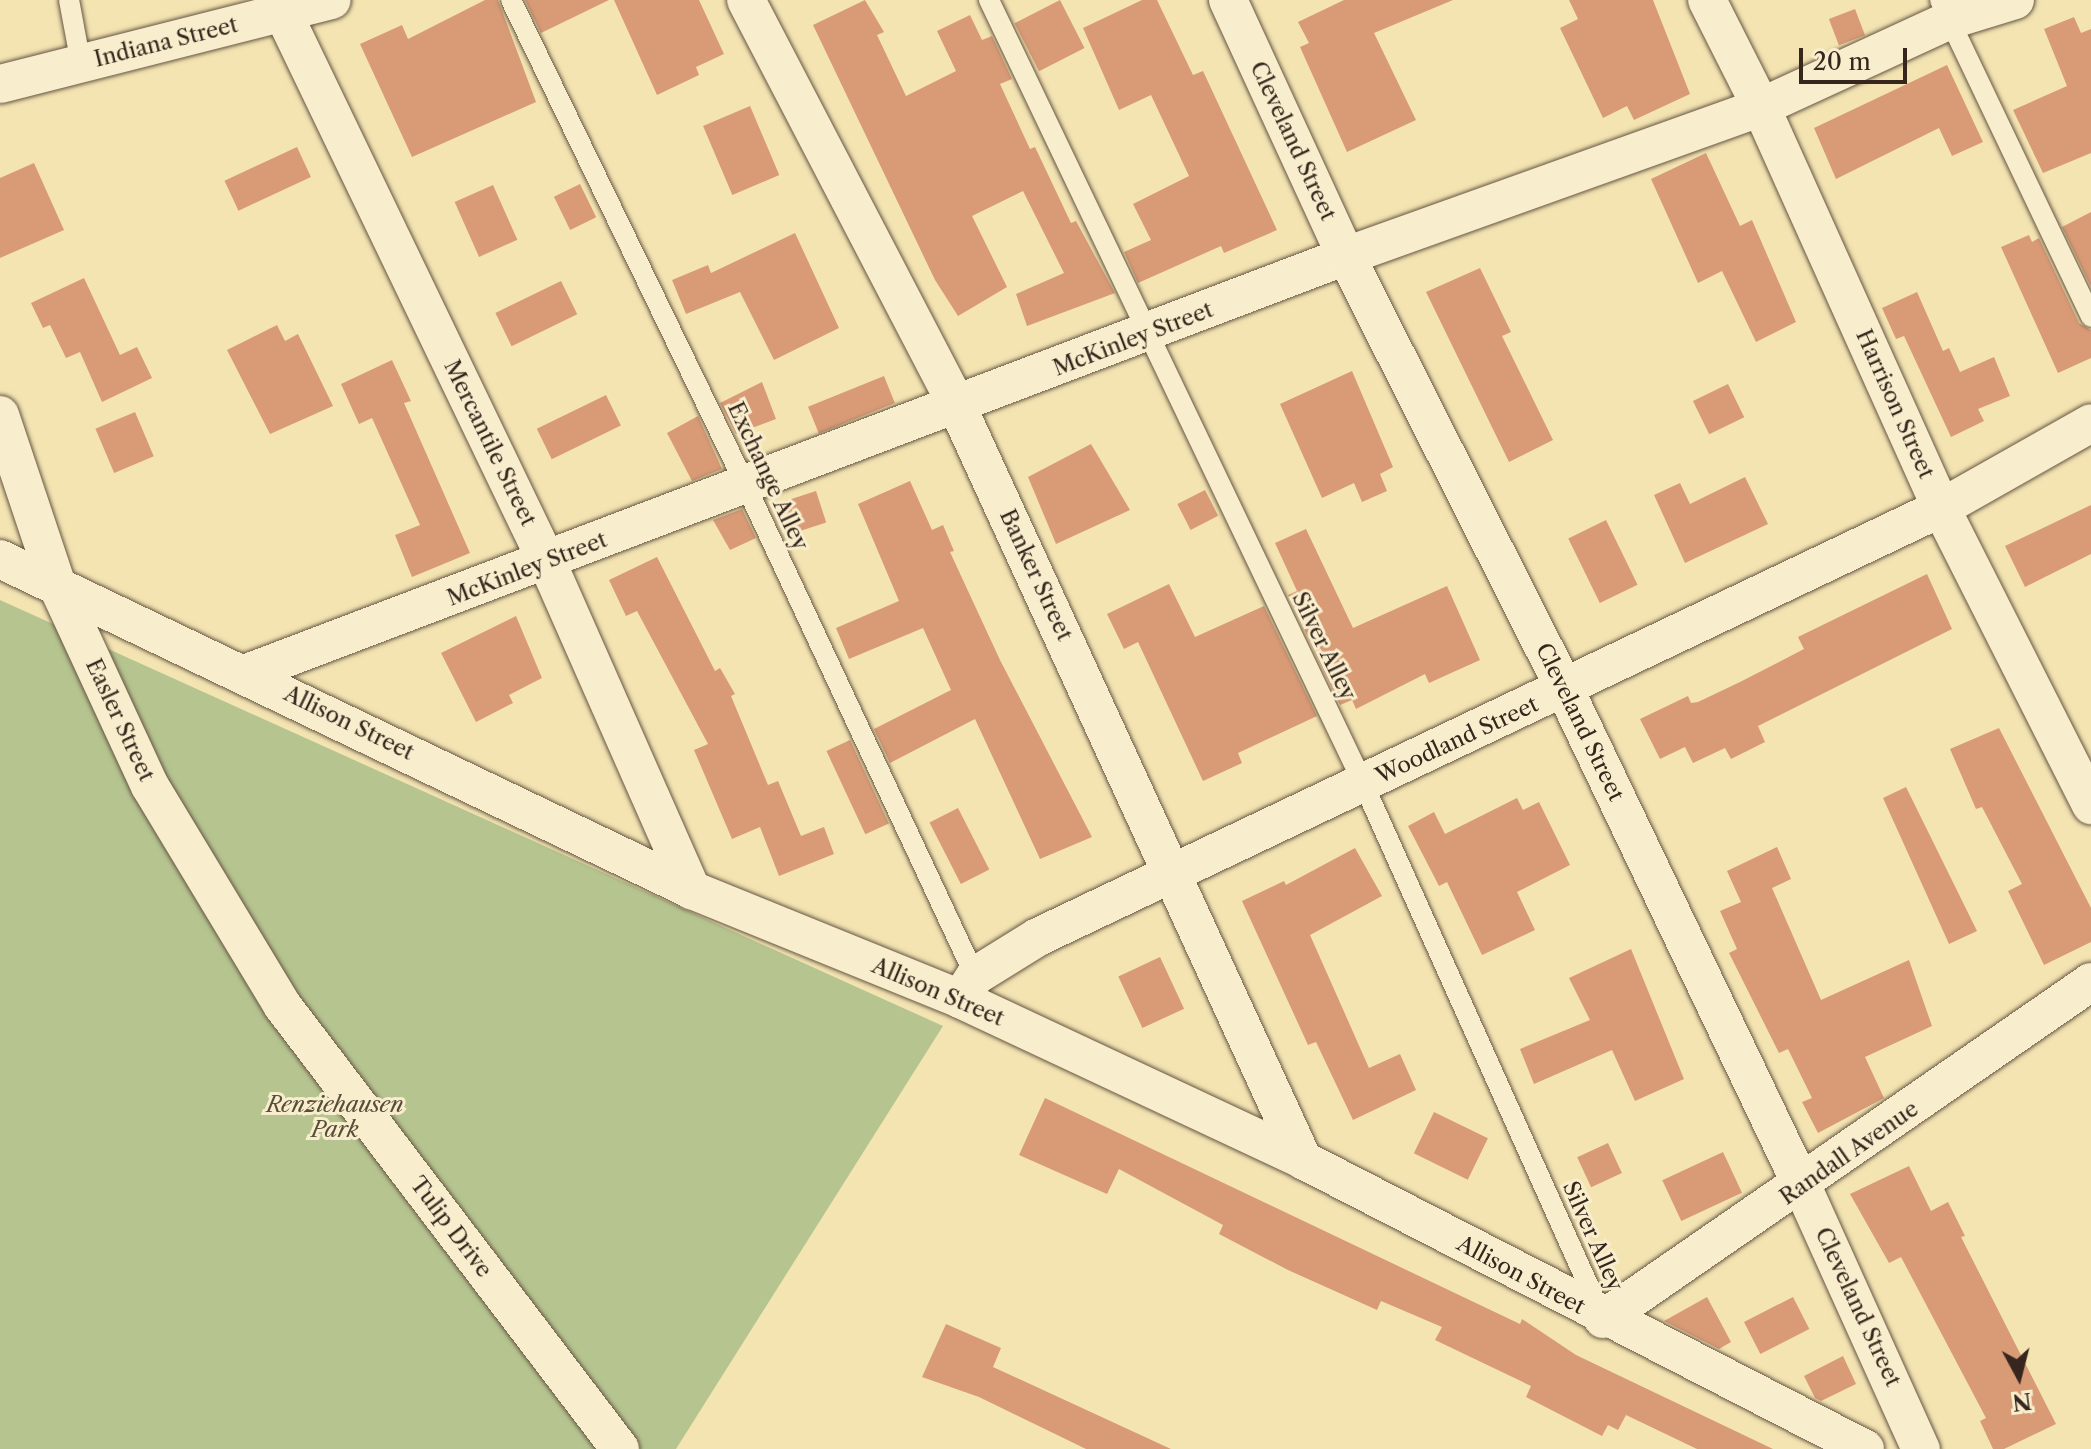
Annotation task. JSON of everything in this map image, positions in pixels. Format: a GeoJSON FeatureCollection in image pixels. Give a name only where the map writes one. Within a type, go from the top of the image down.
{"type":"FeatureCollection","features":[{"type":"Feature","properties":{"kind":"street","name":"Indiana Street"},"geometry":{"type":"LineString","coordinates":[[0,84],[283,6],[332,0]]}},
{"type":"Feature","properties":{"kind":"street","name":"Banker Street"},"geometry":{"type":"LineString","coordinates":[[746,0],[957,406],[1303,1160]]}},
{"type":"Feature","properties":{"kind":"street","name":"Cleveland Street"},"geometry":{"type":"LineString","coordinates":[[1228,0],[1346,256],[1565,690],[1802,1186],[1921,1449]]}},
{"type":"Feature","properties":{"kind":"street","name":"Harrison Street"},"geometry":{"type":"LineString","coordinates":[[1707,0],[1761,107],[1941,508],[2091,805]]}},
{"type":"Feature","properties":{"kind":"street","name":"McKinley Street"},"geometry":{"type":"LineString","coordinates":[[247,673],[547,562],[1346,256],[1761,107],[1945,10],[2015,0]]}},
{"type":"Feature","properties":{"kind":"street","name":"Mercantile Street"},"geometry":{"type":"LineString","coordinates":[[283,6],[547,562],[692,890]]}},
{"type":"Feature","properties":{"kind":"street","name":"Easler Street"},"geometry":{"type":"LineString","coordinates":[[0,415],[57,585],[150,786],[282,1005]]}},
{"type":"Feature","properties":{"kind":"street","name":"Woodland Street"},"geometry":{"type":"LineString","coordinates":[[968,987],[1038,937],[1173,871],[1565,690],[1941,508],[2091,423]]}},
{"type":"Feature","properties":{"kind":"street","name":"Allison Street"},"geometry":{"type":"LineString","coordinates":[[0,559],[247,673],[692,890],[968,987],[1603,1319],[1865,1449]]}},
{"type":"Feature","properties":{"kind":"street","name":"Randall Avenue"},"geometry":{"type":"LineString","coordinates":[[1603,1319],[1802,1186],[2091,982]]}},
{"type":"Feature","properties":{"kind":"street","name":"Tulip Drive"},"geometry":{"type":"LineString","coordinates":[[282,1005],[620,1449]]}},
{"type":"Feature","properties":{"kind":"lane"},"geometry":{"type":"LineString","coordinates":[[69,0],[81,64]]}},
{"type":"Feature","properties":{"kind":"lane","name":"Exchange Alley"},"geometry":{"type":"LineString","coordinates":[[511,0],[746,486],[968,987]]}},
{"type":"Feature","properties":{"kind":"lane","name":"Silver Alley"},"geometry":{"type":"LineString","coordinates":[[989,0],[1363,783],[1603,1319]]}},
{"type":"Feature","properties":{"kind":"lane"},"geometry":{"type":"LineString","coordinates":[[1945,10],[2091,317]]}},
{"type":"Feature","properties":{"kind":"green space","name":"Renziehausen Park"},"geometry":{"type":"Polygon","coordinates":[[[0,600],[943,1026],[676,1449],[0,1449],[0,600]]]}},
{"type":"Feature","properties":{"kind":"building"},"geometry":{"type":"Polygon","coordinates":[[[485,0],[498,0],[536,102],[412,157],[360,44],[402,25],[408,39],[485,0]]]}},
{"type":"Feature","properties":{"kind":"building"},"geometry":{"type":"Polygon","coordinates":[[[525,0],[609,0],[541,33],[525,0]]]}},
{"type":"Feature","properties":{"kind":"building"},"geometry":{"type":"Polygon","coordinates":[[[614,0],[699,0],[724,54],[696,67],[699,75],[657,95],[614,0]]]}},
{"type":"Feature","properties":{"kind":"building"},"geometry":{"type":"Polygon","coordinates":[[[865,0],[884,32],[877,35],[906,96],[956,71],[937,31],[970,15],[982,40],[992,36],[1012,79],[1000,84],[1030,149],[1035,147],[1071,223],[1076,221],[1115,293],[1027,326],[1016,294],[1064,273],[1023,191],[972,216],[1007,287],[958,316],[935,280],[813,25],[865,0]]]}},
{"type":"Feature","properties":{"kind":"building"},"geometry":{"type":"Polygon","coordinates":[[[1060,0],[1085,48],[1039,71],[1015,23],[1060,0]]]}},
{"type":"Feature","properties":{"kind":"building"},"geometry":{"type":"Polygon","coordinates":[[[1142,0],[1157,0],[1193,75],[1203,71],[1277,230],[1224,253],[1221,246],[1138,283],[1124,252],[1151,240],[1133,204],[1189,176],[1151,95],[1119,110],[1083,28],[1142,0]]]}},
{"type":"Feature","properties":{"kind":"building"},"geometry":{"type":"Polygon","coordinates":[[[1344,0],[1453,0],[1374,33],[1416,120],[1347,152],[1300,47],[1309,43],[1298,22],[1344,0]]]}},
{"type":"Feature","properties":{"kind":"building"},"geometry":{"type":"Polygon","coordinates":[[[1569,0],[1653,0],[1690,94],[1634,120],[1627,106],[1603,118],[1560,28],[1578,19],[1569,0]]]}},
{"type":"Feature","properties":{"kind":"building"},"geometry":{"type":"Polygon","coordinates":[[[1855,9],[1865,35],[1839,45],[1829,19],[1855,9]]]}},
{"type":"Feature","properties":{"kind":"building"},"geometry":{"type":"Polygon","coordinates":[[[2074,17],[2081,33],[2091,29],[2091,153],[2043,173],[2013,110],[2067,86],[2044,29],[2074,17]]]}},
{"type":"Feature","properties":{"kind":"building"},"geometry":{"type":"Polygon","coordinates":[[[1947,65],[1983,142],[1952,156],[1939,128],[1836,179],[1814,128],[1947,65]]]}},
{"type":"Feature","properties":{"kind":"building"},"geometry":{"type":"Polygon","coordinates":[[[750,106],[779,175],[732,195],[703,126],[750,106]]]}},
{"type":"Feature","properties":{"kind":"building"},"geometry":{"type":"Polygon","coordinates":[[[297,147],[311,177],[238,211],[224,181],[297,147]]]}},
{"type":"Feature","properties":{"kind":"building"},"geometry":{"type":"Polygon","coordinates":[[[1706,153],[1740,226],[1752,220],[1796,322],[1756,342],[1722,271],[1698,283],[1651,179],[1706,153]]]}},
{"type":"Feature","properties":{"kind":"building"},"geometry":{"type":"Polygon","coordinates":[[[34,163],[64,230],[0,258],[0,178],[34,163]]]}},
{"type":"Feature","properties":{"kind":"building"},"geometry":{"type":"Polygon","coordinates":[[[580,184],[596,217],[570,230],[554,197],[580,184]]]}},
{"type":"Feature","properties":{"kind":"building"},"geometry":{"type":"Polygon","coordinates":[[[493,185],[517,240],[479,257],[455,202],[493,185]]]}},
{"type":"Feature","properties":{"kind":"building"},"geometry":{"type":"Polygon","coordinates":[[[2091,212],[2091,287],[2062,227],[2091,212]]]}},
{"type":"Feature","properties":{"kind":"building"},"geometry":{"type":"Polygon","coordinates":[[[795,233],[839,328],[774,360],[740,292],[686,314],[672,280],[708,265],[711,273],[795,233]]]}},
{"type":"Feature","properties":{"kind":"building"},"geometry":{"type":"Polygon","coordinates":[[[2029,235],[2032,242],[2039,238],[2079,323],[2091,330],[2091,358],[2058,373],[2001,247],[2029,235]]]}},
{"type":"Feature","properties":{"kind":"building"},"geometry":{"type":"Polygon","coordinates":[[[1480,268],[1511,332],[1502,336],[1553,440],[1509,462],[1426,292],[1480,268]]]}},
{"type":"Feature","properties":{"kind":"building"},"geometry":{"type":"Polygon","coordinates":[[[84,278],[120,355],[137,347],[152,378],[102,402],[80,352],[66,358],[50,325],[43,328],[31,303],[84,278]]]}},
{"type":"Feature","properties":{"kind":"building"},"geometry":{"type":"Polygon","coordinates":[[[561,281],[577,314],[512,346],[495,313],[561,281]]]}},
{"type":"Feature","properties":{"kind":"building"},"geometry":{"type":"Polygon","coordinates":[[[1917,292],[1943,351],[1949,348],[1960,372],[1994,357],[2010,396],[1978,409],[1984,421],[1951,437],[1904,336],[1896,339],[1882,308],[1917,292]]]}},
{"type":"Feature","properties":{"kind":"building"},"geometry":{"type":"Polygon","coordinates":[[[277,325],[285,341],[298,334],[333,406],[270,434],[227,350],[277,325]]]}},
{"type":"Feature","properties":{"kind":"building"},"geometry":{"type":"Polygon","coordinates":[[[392,360],[411,401],[404,403],[470,553],[412,577],[395,535],[420,525],[372,418],[359,424],[341,384],[392,360]]]}},
{"type":"Feature","properties":{"kind":"building"},"geometry":{"type":"Polygon","coordinates":[[[1352,371],[1393,467],[1380,474],[1387,491],[1362,502],[1354,483],[1322,498],[1280,404],[1352,371]]]}},
{"type":"Feature","properties":{"kind":"building"},"geometry":{"type":"Polygon","coordinates":[[[884,376],[895,403],[819,434],[808,407],[884,376]]]}},
{"type":"Feature","properties":{"kind":"building"},"geometry":{"type":"Polygon","coordinates":[[[762,382],[776,419],[736,434],[720,403],[762,382]]]}},
{"type":"Feature","properties":{"kind":"building"},"geometry":{"type":"Polygon","coordinates":[[[1728,384],[1744,417],[1709,434],[1693,401],[1728,384]]]}},
{"type":"Feature","properties":{"kind":"building"},"geometry":{"type":"Polygon","coordinates":[[[606,395],[621,426],[552,459],[537,429],[606,395]]]}},
{"type":"Feature","properties":{"kind":"building"},"geometry":{"type":"Polygon","coordinates":[[[135,412],[154,456],[114,473],[95,429],[135,412]]]}},
{"type":"Feature","properties":{"kind":"building"},"geometry":{"type":"Polygon","coordinates":[[[698,416],[722,469],[692,481],[667,433],[698,416]]]}},
{"type":"Feature","properties":{"kind":"building"},"geometry":{"type":"Polygon","coordinates":[[[1091,444],[1130,510],[1056,544],[1028,477],[1091,444]]]}},
{"type":"Feature","properties":{"kind":"building"},"geometry":{"type":"Polygon","coordinates":[[[1745,477],[1768,524],[1685,563],[1654,495],[1680,483],[1690,504],[1745,477]]]}},
{"type":"Feature","properties":{"kind":"building"},"geometry":{"type":"Polygon","coordinates":[[[910,481],[932,530],[943,525],[954,551],[950,552],[1000,660],[1092,837],[1040,859],[975,719],[890,763],[874,729],[951,690],[923,628],[849,659],[836,628],[899,601],[858,504],[910,481]]]}},
{"type":"Feature","properties":{"kind":"building"},"geometry":{"type":"Polygon","coordinates":[[[1205,490],[1218,516],[1191,530],[1177,504],[1205,490]]]}},
{"type":"Feature","properties":{"kind":"building"},"geometry":{"type":"Polygon","coordinates":[[[816,491],[826,522],[794,533],[784,502],[816,491]]]}},
{"type":"Feature","properties":{"kind":"building"},"geometry":{"type":"Polygon","coordinates":[[[2091,505],[2091,554],[2025,587],[2005,546],[2091,505]]]}},
{"type":"Feature","properties":{"kind":"building"},"geometry":{"type":"Polygon","coordinates":[[[742,509],[756,538],[730,550],[713,520],[742,509]]]}},
{"type":"Feature","properties":{"kind":"building"},"geometry":{"type":"Polygon","coordinates":[[[1606,520],[1638,585],[1600,603],[1568,538],[1606,520]]]}},
{"type":"Feature","properties":{"kind":"building"},"geometry":{"type":"Polygon","coordinates":[[[1306,529],[1353,628],[1447,586],[1480,660],[1429,683],[1425,674],[1356,709],[1352,700],[1340,705],[1288,595],[1297,591],[1275,543],[1306,529]]]}},
{"type":"Feature","properties":{"kind":"building"},"geometry":{"type":"Polygon","coordinates":[[[657,557],[715,671],[720,668],[735,694],[731,696],[768,785],[778,781],[801,836],[824,827],[834,854],[779,876],[760,827],[732,839],[694,750],[708,744],[637,611],[626,616],[609,580],[657,557]]]}},
{"type":"Feature","properties":{"kind":"building"},"geometry":{"type":"Polygon","coordinates":[[[1927,574],[1952,629],[1758,726],[1765,742],[1731,759],[1725,748],[1693,763],[1685,747],[1660,759],[1640,719],[1688,696],[1691,703],[1698,702],[1740,682],[1804,649],[1798,637],[1927,574]]]}},
{"type":"Feature","properties":{"kind":"building"},"geometry":{"type":"Polygon","coordinates":[[[1169,584],[1195,637],[1264,606],[1317,716],[1238,753],[1242,763],[1203,781],[1138,642],[1124,649],[1107,614],[1169,584]]]}},
{"type":"Feature","properties":{"kind":"building"},"geometry":{"type":"Polygon","coordinates":[[[516,616],[542,678],[509,695],[513,703],[476,722],[441,653],[516,616]]]}},
{"type":"Feature","properties":{"kind":"building"},"geometry":{"type":"Polygon","coordinates":[[[1999,728],[2091,908],[2091,942],[2044,965],[2008,891],[2022,884],[1982,807],[1976,809],[1950,749],[1999,728]]]}},
{"type":"Feature","properties":{"kind":"building"},"geometry":{"type":"Polygon","coordinates":[[[850,740],[889,823],[865,834],[826,751],[850,740]]]}},
{"type":"Feature","properties":{"kind":"building"},"geometry":{"type":"Polygon","coordinates":[[[1906,787],[1977,931],[1949,944],[1883,798],[1906,787]]]}},
{"type":"Feature","properties":{"kind":"building"},"geometry":{"type":"Polygon","coordinates":[[[1517,798],[1523,810],[1539,802],[1570,865],[1517,892],[1535,930],[1482,955],[1447,882],[1439,886],[1408,826],[1434,812],[1445,834],[1517,798]]]}},
{"type":"Feature","properties":{"kind":"building"},"geometry":{"type":"Polygon","coordinates":[[[958,808],[989,869],[961,884],[929,823],[958,808]]]}},
{"type":"Feature","properties":{"kind":"building"},"geometry":{"type":"Polygon","coordinates":[[[1777,847],[1791,879],[1772,888],[1821,1000],[1909,960],[1932,1026],[1865,1057],[1884,1098],[1818,1133],[1802,1102],[1812,1098],[1788,1049],[1779,1053],[1729,953],[1737,949],[1720,911],[1741,902],[1727,871],[1777,847]]]}},
{"type":"Feature","properties":{"kind":"building"},"geometry":{"type":"Polygon","coordinates":[[[1355,848],[1382,896],[1310,935],[1369,1068],[1400,1054],[1416,1090],[1353,1120],[1316,1042],[1308,1045],[1242,901],[1284,881],[1286,885],[1355,848]]]}},
{"type":"Feature","properties":{"kind":"building"},"geometry":{"type":"Polygon","coordinates":[[[1631,949],[1684,1079],[1635,1101],[1612,1050],[1534,1084],[1520,1049],[1590,1020],[1569,978],[1631,949]]]}},
{"type":"Feature","properties":{"kind":"building"},"geometry":{"type":"Polygon","coordinates":[[[1160,957],[1184,1009],[1142,1028],[1118,976],[1160,957]]]}},
{"type":"Feature","properties":{"kind":"building"},"geometry":{"type":"Polygon","coordinates":[[[1045,1098],[1520,1324],[1522,1319],[1576,1355],[1773,1449],[1697,1449],[1626,1415],[1618,1430],[1608,1425],[1602,1436],[1526,1397],[1531,1386],[1435,1340],[1442,1327],[1381,1301],[1377,1310],[1288,1270],[1219,1234],[1223,1225],[1119,1169],[1107,1194],[1019,1155],[1045,1098]]]}},
{"type":"Feature","properties":{"kind":"building"},"geometry":{"type":"Polygon","coordinates":[[[1434,1112],[1488,1138],[1468,1180],[1414,1153],[1434,1112]]]}},
{"type":"Feature","properties":{"kind":"building"},"geometry":{"type":"Polygon","coordinates":[[[1608,1143],[1622,1173],[1591,1187],[1577,1157],[1608,1143]]]}},
{"type":"Feature","properties":{"kind":"building"},"geometry":{"type":"Polygon","coordinates":[[[1723,1152],[1742,1193],[1681,1221],[1662,1180],[1723,1152]]]}},
{"type":"Feature","properties":{"kind":"building"},"geometry":{"type":"Polygon","coordinates":[[[1909,1166],[1931,1211],[1948,1202],[1965,1236],[1961,1237],[2056,1424],[2004,1449],[1993,1449],[1980,1421],[1986,1418],[1901,1257],[1889,1263],[1850,1194],[1909,1166]]]}},
{"type":"Feature","properties":{"kind":"building"},"geometry":{"type":"Polygon","coordinates":[[[1707,1297],[1731,1342],[1719,1349],[1664,1321],[1707,1297]]]}},
{"type":"Feature","properties":{"kind":"building"},"geometry":{"type":"Polygon","coordinates":[[[1793,1297],[1809,1329],[1760,1354],[1744,1322],[1793,1297]]]}},
{"type":"Feature","properties":{"kind":"building"},"geometry":{"type":"Polygon","coordinates":[[[946,1324],[1001,1348],[993,1367],[1171,1449],[1086,1449],[979,1397],[922,1377],[946,1324]]]}},
{"type":"Feature","properties":{"kind":"building"},"geometry":{"type":"Polygon","coordinates":[[[1843,1356],[1856,1384],[1821,1401],[1815,1398],[1804,1376],[1843,1356]]]}}]}
